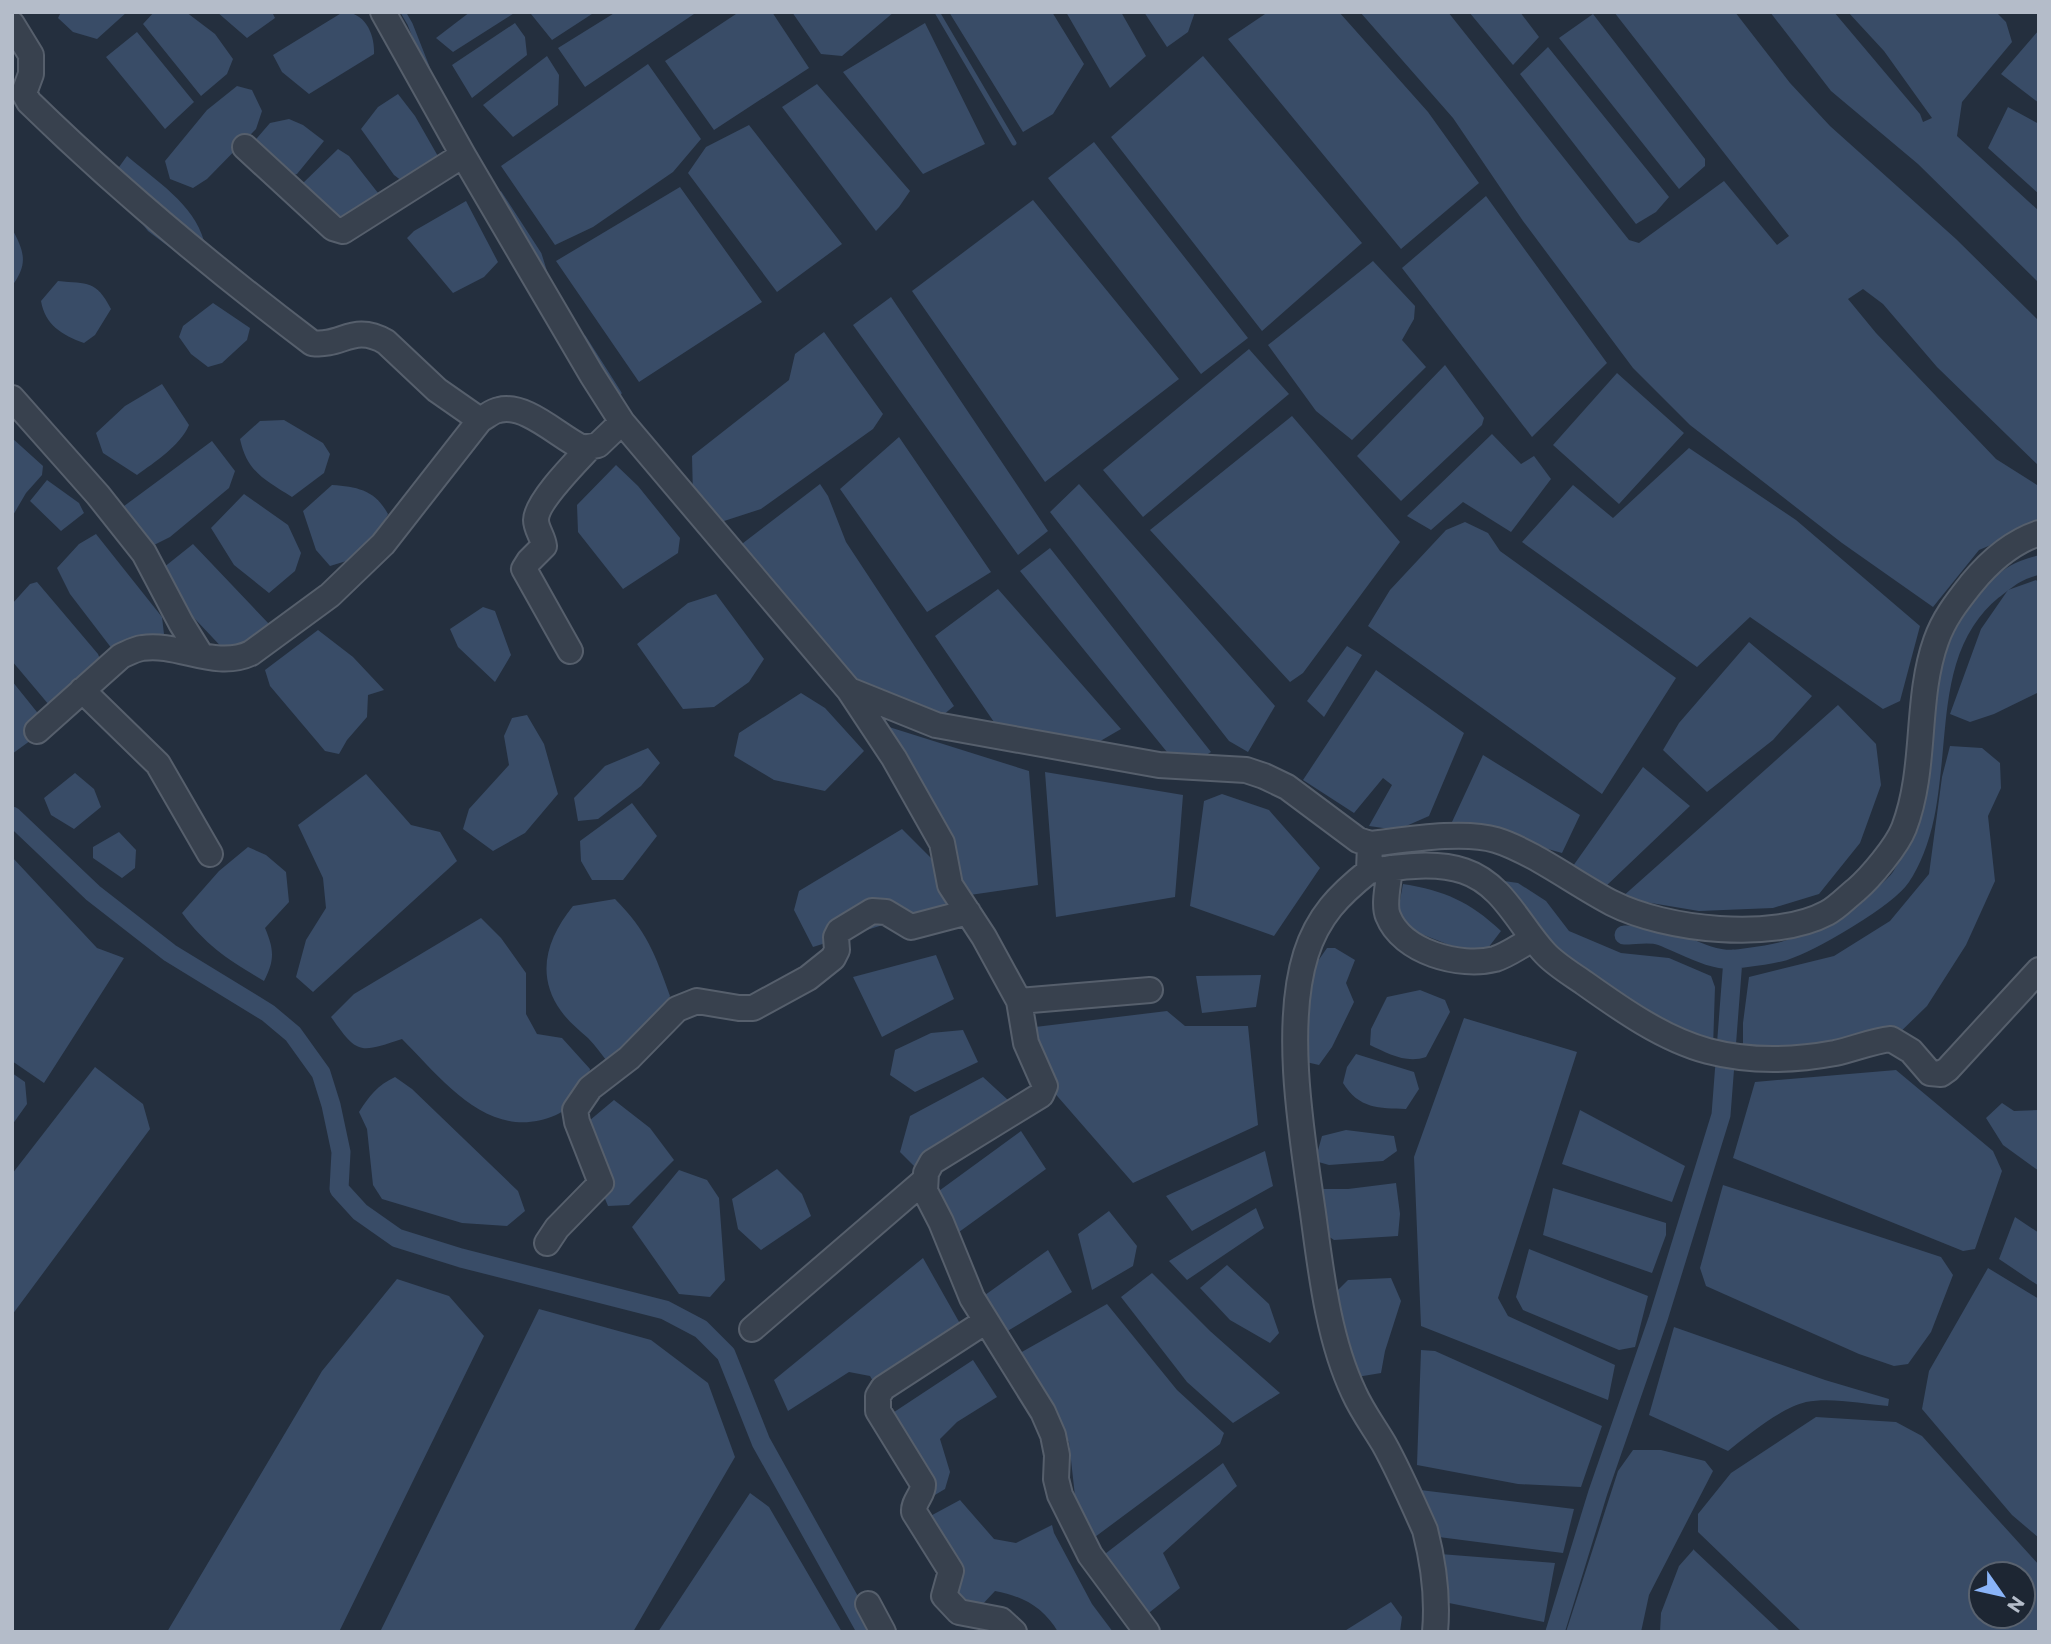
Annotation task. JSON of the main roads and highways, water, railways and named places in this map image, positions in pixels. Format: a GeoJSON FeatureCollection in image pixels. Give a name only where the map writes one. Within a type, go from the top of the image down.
{"type":"FeatureCollection","features":[{"type":"Feature","properties":{"kind":"water"},"geometry":{"type":"Polygon","coordinates":[[[61,12],[127,12],[97,39],[73,32],[58,18],[61,12]]]}},
{"type":"Feature","properties":{"kind":"water"},"geometry":{"type":"Polygon","coordinates":[[[154,12],[186,12],[215,34],[233,59],[227,74],[201,96],[143,24],[154,12]]]}},
{"type":"Feature","properties":{"kind":"water"},"geometry":{"type":"Polygon","coordinates":[[[217,12],[272,12],[275,18],[247,38],[217,12]]]}},
{"type":"Feature","properties":{"kind":"water"},"geometry":{"type":"Polygon","coordinates":[[[343,12],[363,20],[373,39],[374,54],[309,94],[282,72],[273,55],[343,12]]]}},
{"type":"Feature","properties":{"kind":"water"},"geometry":{"type":"Polygon","coordinates":[[[470,12],[516,12],[453,52],[436,38],[470,12]]]}},
{"type":"Feature","properties":{"kind":"water"},"geometry":{"type":"Polygon","coordinates":[[[595,12],[552,40],[531,14],[595,12]]]}},
{"type":"Feature","properties":{"kind":"water"},"geometry":{"type":"Polygon","coordinates":[[[616,12],[697,12],[585,87],[558,48],[616,12]]]}},
{"type":"Feature","properties":{"kind":"water"},"geometry":{"type":"Polygon","coordinates":[[[739,12],[772,12],[809,68],[714,130],[665,61],[739,12]]]}},
{"type":"Feature","properties":{"kind":"water"},"geometry":{"type":"Polygon","coordinates":[[[792,12],[894,12],[842,56],[821,54],[792,12]]]}},
{"type":"Feature","properties":{"kind":"water"},"geometry":{"type":"Polygon","coordinates":[[[949,12],[1052,12],[1084,64],[1053,114],[1023,132],[949,12]]]}},
{"type":"Feature","properties":{"kind":"water"},"geometry":{"type":"Polygon","coordinates":[[[1066,12],[1121,12],[1146,56],[1110,88],[1066,12]]]}},
{"type":"Feature","properties":{"kind":"water"},"geometry":{"type":"Polygon","coordinates":[[[1144,12],[1195,12],[1188,32],[1167,47],[1144,12]]]}},
{"type":"Feature","properties":{"kind":"water"},"geometry":{"type":"Polygon","coordinates":[[[1268,12],[1339,12],[1428,112],[1479,183],[1401,249],[1228,39],[1268,12]]]}},
{"type":"Feature","properties":{"kind":"water"},"geometry":{"type":"Polygon","coordinates":[[[1360,12],[1448,12],[1629,240],[1639,243],[1724,181],[1777,245],[1789,236],[1614,12],[1735,12],[1790,83],[1830,126],[1956,239],[2039,321],[2039,466],[1937,367],[1883,304],[1863,289],[1848,299],[1876,333],[1996,459],[2037,485],[2039,483],[2039,525],[1979,550],[1933,607],[1842,543],[1690,425],[1633,368],[1523,221],[1453,118],[1360,12]]]}},
{"type":"Feature","properties":{"kind":"water"},"geometry":{"type":"Polygon","coordinates":[[[1469,12],[1520,12],[1539,37],[1513,65],[1469,12]]]}},
{"type":"Feature","properties":{"kind":"water"},"geometry":{"type":"Polygon","coordinates":[[[1770,12],[1834,12],[1920,114],[1923,122],[1932,118],[1884,51],[1848,12],[1996,12],[2006,22],[2012,42],[1962,102],[1957,136],[2039,211],[2039,283],[1918,164],[1831,91],[1770,12]]]}},
{"type":"Feature","properties":{"kind":"water"},"geometry":{"type":"Polygon","coordinates":[[[1593,14],[1705,159],[1705,166],[1679,189],[1559,38],[1593,14]]]}},
{"type":"Feature","properties":{"kind":"water"},"geometry":{"type":"Polygon","coordinates":[[[515,23],[525,37],[527,55],[472,98],[452,65],[515,23]]]}},
{"type":"Feature","properties":{"kind":"water"},"geometry":{"type":"Polygon","coordinates":[[[925,23],[985,144],[923,174],[843,72],[925,23]]]}},
{"type":"Feature","properties":{"kind":"water"},"geometry":{"type":"Polygon","coordinates":[[[2039,30],[2039,103],[2001,74],[2039,30]]]}},
{"type":"Feature","properties":{"kind":"water"},"geometry":{"type":"Polygon","coordinates":[[[137,32],[194,102],[165,129],[106,57],[137,32]]]}},
{"type":"Feature","properties":{"kind":"water"},"geometry":{"type":"Polygon","coordinates":[[[1548,47],[1669,197],[1656,212],[1636,224],[1520,74],[1548,47]]]}},
{"type":"Feature","properties":{"kind":"water"},"geometry":{"type":"Polygon","coordinates":[[[547,56],[559,75],[558,105],[513,137],[483,105],[547,56]]]}},
{"type":"Feature","properties":{"kind":"water"},"geometry":{"type":"Polygon","coordinates":[[[1203,56],[1362,243],[1262,331],[1111,137],[1203,56]]]}},
{"type":"Feature","properties":{"kind":"water"},"geometry":{"type":"Polygon","coordinates":[[[648,64],[701,139],[673,172],[593,227],[555,245],[501,166],[648,64]]]}},
{"type":"Feature","properties":{"kind":"water"},"geometry":{"type":"Polygon","coordinates":[[[817,84],[910,191],[876,231],[782,107],[817,84]]]}},
{"type":"Feature","properties":{"kind":"water"},"geometry":{"type":"Polygon","coordinates":[[[237,86],[252,90],[262,111],[256,129],[207,179],[193,188],[170,179],[165,161],[207,110],[237,86]]]}},
{"type":"Feature","properties":{"kind":"water"},"geometry":{"type":"Polygon","coordinates":[[[398,94],[415,116],[439,158],[406,184],[394,175],[361,129],[378,107],[398,94]]]}},
{"type":"Feature","properties":{"kind":"water"},"geometry":{"type":"Polygon","coordinates":[[[2008,107],[2039,124],[2039,194],[1988,148],[2008,107]]]}},
{"type":"Feature","properties":{"kind":"water"},"geometry":{"type":"Polygon","coordinates":[[[289,119],[303,125],[324,141],[297,174],[277,180],[250,146],[270,123],[289,119]]]}},
{"type":"Feature","properties":{"kind":"water"},"geometry":{"type":"Polygon","coordinates":[[[749,125],[842,244],[777,292],[688,173],[706,147],[749,125]]]}},
{"type":"Feature","properties":{"kind":"water"},"geometry":{"type":"Polygon","coordinates":[[[1094,142],[1248,338],[1201,374],[1048,178],[1094,142]]]}},
{"type":"Feature","properties":{"kind":"water"},"geometry":{"type":"Polygon","coordinates":[[[338,149],[349,156],[382,198],[334,234],[301,185],[338,149]]]}},
{"type":"Feature","properties":{"kind":"water"},"geometry":{"type":"Polygon","coordinates":[[[127,156],[172,194],[192,215],[204,241],[190,256],[181,256],[148,231],[116,191],[114,174],[127,156]]]}},
{"type":"Feature","properties":{"kind":"water"},"geometry":{"type":"Polygon","coordinates":[[[680,187],[762,302],[639,382],[556,261],[680,187]]]}},
{"type":"Feature","properties":{"kind":"water"},"geometry":{"type":"Polygon","coordinates":[[[1486,196],[1607,363],[1532,437],[1402,268],[1486,196]]]}},
{"type":"Feature","properties":{"kind":"water"},"geometry":{"type":"Polygon","coordinates":[[[1033,200],[1179,379],[1045,482],[912,291],[1033,200]]]}},
{"type":"Feature","properties":{"kind":"water"},"geometry":{"type":"Polygon","coordinates":[[[466,201],[498,262],[484,277],[453,293],[407,238],[414,231],[466,201]]]}},
{"type":"Feature","properties":{"kind":"water"},"geometry":{"type":"Polygon","coordinates":[[[12,229],[23,258],[21,271],[12,286],[12,229]]]}},
{"type":"Feature","properties":{"kind":"water"},"geometry":{"type":"Polygon","coordinates":[[[1373,261],[1415,306],[1414,319],[1402,340],[1426,367],[1352,440],[1316,411],[1268,345],[1373,261]]]}},
{"type":"Feature","properties":{"kind":"water"},"geometry":{"type":"Polygon","coordinates":[[[58,281],[96,288],[111,309],[95,335],[84,343],[56,328],[46,317],[41,301],[58,281]]]}},
{"type":"Feature","properties":{"kind":"water"},"geometry":{"type":"Polygon","coordinates":[[[891,297],[1048,531],[1018,555],[853,325],[891,297]]]}},
{"type":"Feature","properties":{"kind":"water"},"geometry":{"type":"Polygon","coordinates":[[[213,303],[250,328],[247,340],[222,363],[208,367],[191,354],[179,337],[183,326],[213,303]]]}},
{"type":"Feature","properties":{"kind":"water"},"geometry":{"type":"Polygon","coordinates":[[[824,332],[883,414],[873,429],[761,509],[721,522],[693,496],[692,456],[789,380],[795,354],[824,332]]]}},
{"type":"Feature","properties":{"kind":"water"},"geometry":{"type":"Polygon","coordinates":[[[1249,349],[1289,394],[1143,517],[1103,470],[1249,349]]]}},
{"type":"Feature","properties":{"kind":"water"},"geometry":{"type":"Polygon","coordinates":[[[1445,365],[1484,418],[1482,425],[1401,501],[1357,456],[1445,365]]]}},
{"type":"Feature","properties":{"kind":"water"},"geometry":{"type":"Polygon","coordinates":[[[1617,373],[1684,433],[1619,504],[1553,445],[1617,373]]]}},
{"type":"Feature","properties":{"kind":"water"},"geometry":{"type":"Polygon","coordinates":[[[162,384],[189,425],[173,447],[137,475],[103,453],[96,433],[125,406],[162,384]]]}},
{"type":"Feature","properties":{"kind":"water"},"geometry":{"type":"Polygon","coordinates":[[[1292,416],[1400,542],[1303,673],[1290,682],[1150,530],[1292,416]]]}},
{"type":"Feature","properties":{"kind":"water"},"geometry":{"type":"Polygon","coordinates":[[[284,420],[323,443],[330,454],[324,473],[292,497],[258,474],[247,460],[240,439],[260,421],[284,420]]]}},
{"type":"Feature","properties":{"kind":"water"},"geometry":{"type":"Polygon","coordinates":[[[1492,434],[1521,464],[1534,456],[1551,479],[1511,532],[1463,502],[1431,530],[1407,516],[1492,434]]]}},
{"type":"Feature","properties":{"kind":"water"},"geometry":{"type":"Polygon","coordinates":[[[899,437],[991,572],[927,612],[840,489],[899,437]]]}},
{"type":"Feature","properties":{"kind":"water"},"geometry":{"type":"Polygon","coordinates":[[[12,438],[43,466],[42,475],[26,493],[12,517],[12,438]]]}},
{"type":"Feature","properties":{"kind":"water"},"geometry":{"type":"Polygon","coordinates":[[[212,441],[235,471],[229,488],[170,537],[148,548],[116,512],[212,441]]]}},
{"type":"Feature","properties":{"kind":"water"},"geometry":{"type":"Polygon","coordinates":[[[1689,448],[1796,520],[1920,626],[1900,701],[1883,709],[1750,617],[1697,667],[1522,542],[1573,485],[1613,518],[1689,448]]]}},
{"type":"Feature","properties":{"kind":"water"},"geometry":{"type":"Polygon","coordinates":[[[616,465],[638,486],[680,538],[678,553],[623,589],[578,532],[577,505],[616,465]]]}},
{"type":"Feature","properties":{"kind":"water"},"geometry":{"type":"Polygon","coordinates":[[[47,480],[79,503],[84,513],[61,531],[30,501],[47,480]]]}},
{"type":"Feature","properties":{"kind":"water"},"geometry":{"type":"Polygon","coordinates":[[[820,484],[828,496],[846,542],[954,706],[943,715],[848,679],[734,550],[820,484]]]}},
{"type":"Feature","properties":{"kind":"water"},"geometry":{"type":"Polygon","coordinates":[[[1079,484],[1275,706],[1248,752],[1229,741],[1050,512],[1079,484]]]}},
{"type":"Feature","properties":{"kind":"water"},"geometry":{"type":"Polygon","coordinates":[[[332,485],[365,491],[383,506],[388,514],[377,535],[353,559],[330,566],[316,550],[303,511],[332,485]]]}},
{"type":"Feature","properties":{"kind":"water"},"geometry":{"type":"Polygon","coordinates":[[[244,494],[288,525],[301,553],[295,571],[269,593],[234,565],[211,528],[244,494]]]}},
{"type":"Feature","properties":{"kind":"water"},"geometry":{"type":"Polygon","coordinates":[[[1465,522],[1488,533],[1500,551],[1676,678],[1602,794],[1368,626],[1390,590],[1446,530],[1465,522]]]}},
{"type":"Feature","properties":{"kind":"water"},"geometry":{"type":"Polygon","coordinates":[[[96,534],[162,617],[164,634],[142,652],[119,658],[70,594],[57,568],[79,544],[96,534]]]}},
{"type":"Feature","properties":{"kind":"water"},"geometry":{"type":"Polygon","coordinates":[[[193,544],[269,624],[268,638],[229,655],[179,602],[163,568],[193,544]]]}},
{"type":"Feature","properties":{"kind":"water"},"geometry":{"type":"Polygon","coordinates":[[[1050,548],[1211,752],[1195,762],[1171,757],[1020,571],[1050,548]]]}},
{"type":"Feature","properties":{"kind":"water"},"geometry":{"type":"Polygon","coordinates":[[[2036,580],[2039,583],[2039,692],[1994,714],[1970,722],[1950,714],[1981,629],[2008,590],[2036,580]]]}},
{"type":"Feature","properties":{"kind":"water"},"geometry":{"type":"Polygon","coordinates":[[[37,582],[98,654],[105,671],[60,718],[12,661],[12,604],[30,584],[37,582]]]}},
{"type":"Feature","properties":{"kind":"water"},"geometry":{"type":"Polygon","coordinates":[[[998,589],[1121,729],[1090,747],[996,725],[935,636],[998,589]]]}},
{"type":"Feature","properties":{"kind":"water"},"geometry":{"type":"Polygon","coordinates":[[[716,594],[764,659],[749,682],[714,707],[683,709],[637,644],[688,603],[716,594]]]}},
{"type":"Feature","properties":{"kind":"water"},"geometry":{"type":"Polygon","coordinates":[[[483,607],[495,611],[511,655],[495,682],[458,647],[450,629],[483,607]]]}},
{"type":"Feature","properties":{"kind":"water"},"geometry":{"type":"Polygon","coordinates":[[[318,630],[353,657],[384,690],[368,695],[367,717],[339,754],[325,751],[270,686],[265,670],[318,630]]]}},
{"type":"Feature","properties":{"kind":"water"},"geometry":{"type":"Polygon","coordinates":[[[1749,642],[1812,696],[1773,740],[1707,792],[1663,750],[1679,723],[1749,642]]]}},
{"type":"Feature","properties":{"kind":"water"},"geometry":{"type":"Polygon","coordinates":[[[1347,646],[1362,655],[1324,717],[1307,701],[1347,646]]]}},
{"type":"Feature","properties":{"kind":"water"},"geometry":{"type":"Polygon","coordinates":[[[1376,670],[1464,733],[1429,816],[1397,830],[1369,826],[1392,785],[1383,778],[1354,813],[1303,780],[1376,670]]]}},
{"type":"Feature","properties":{"kind":"water"},"geometry":{"type":"Polygon","coordinates":[[[12,681],[49,727],[12,754],[12,681]]]}},
{"type":"Feature","properties":{"kind":"water"},"geometry":{"type":"Polygon","coordinates":[[[801,693],[825,708],[864,751],[825,791],[774,780],[734,756],[739,733],[801,693]]]}},
{"type":"Feature","properties":{"kind":"water"},"geometry":{"type":"Polygon","coordinates":[[[1838,705],[1876,744],[1881,785],[1860,843],[1819,894],[1773,908],[1699,911],[1621,898],[1838,705]]]}},
{"type":"Feature","properties":{"kind":"water"},"geometry":{"type":"Polygon","coordinates":[[[527,715],[544,744],[558,794],[525,833],[493,851],[463,829],[469,809],[509,765],[504,736],[512,718],[527,715]]]}},
{"type":"Feature","properties":{"kind":"water"},"geometry":{"type":"Polygon","coordinates":[[[889,727],[1029,771],[1038,885],[970,895],[908,765],[886,733],[889,727]]]}},
{"type":"Feature","properties":{"kind":"water"},"geometry":{"type":"Polygon","coordinates":[[[1950,746],[1982,748],[2000,763],[2001,788],[1988,816],[1995,881],[1966,945],[1927,1006],[1892,1040],[1743,1058],[1743,1023],[1749,977],[1834,956],[1890,921],[1929,874],[1942,777],[1950,746]]]}},
{"type":"Feature","properties":{"kind":"water"},"geometry":{"type":"Polygon","coordinates":[[[648,748],[660,763],[641,786],[598,819],[578,821],[574,798],[605,766],[648,748]]]}},
{"type":"Feature","properties":{"kind":"water"},"geometry":{"type":"Polygon","coordinates":[[[1483,755],[1580,815],[1562,853],[1452,822],[1483,755]]]}},
{"type":"Feature","properties":{"kind":"water"},"geometry":{"type":"Polygon","coordinates":[[[1643,767],[1690,806],[1605,887],[1573,866],[1643,767]]]}},
{"type":"Feature","properties":{"kind":"water"},"geometry":{"type":"Polygon","coordinates":[[[1045,772],[1183,795],[1175,897],[1056,917],[1045,772]]]}},
{"type":"Feature","properties":{"kind":"water"},"geometry":{"type":"Polygon","coordinates":[[[75,773],[94,789],[101,807],[74,829],[51,815],[44,798],[75,773]]]}},
{"type":"Feature","properties":{"kind":"water"},"geometry":{"type":"Polygon","coordinates":[[[366,774],[411,825],[440,832],[457,861],[313,992],[296,977],[306,940],[326,908],[323,878],[298,825],[366,774]]]}},
{"type":"Feature","properties":{"kind":"water"},"geometry":{"type":"Polygon","coordinates":[[[1222,794],[1269,810],[1320,868],[1274,936],[1190,906],[1204,801],[1222,794]]]}},
{"type":"Feature","properties":{"kind":"water"},"geometry":{"type":"Polygon","coordinates":[[[632,803],[657,836],[623,880],[592,880],[581,861],[580,841],[632,803]]]}},
{"type":"Feature","properties":{"kind":"water"},"geometry":{"type":"Polygon","coordinates":[[[902,829],[931,858],[949,904],[813,947],[794,910],[799,891],[902,829]]]}},
{"type":"Feature","properties":{"kind":"water"},"geometry":{"type":"Polygon","coordinates":[[[119,832],[136,850],[135,868],[122,878],[93,858],[93,847],[119,832]]]}},
{"type":"Feature","properties":{"kind":"water"},"geometry":{"type":"Polygon","coordinates":[[[248,847],[266,855],[286,872],[289,902],[265,928],[272,954],[264,981],[219,952],[182,913],[219,871],[248,847]]]}},
{"type":"Feature","properties":{"kind":"water"},"geometry":{"type":"Polygon","coordinates":[[[12,857],[97,948],[124,958],[44,1083],[12,1061],[12,857]]]}},
{"type":"Feature","properties":{"kind":"water"},"geometry":{"type":"Polygon","coordinates":[[[1469,876],[1518,883],[1546,901],[1569,931],[1621,953],[1669,958],[1711,976],[1715,987],[1713,1048],[1662,1038],[1469,876]]]}},
{"type":"Feature","properties":{"kind":"water"},"geometry":{"type":"Polygon","coordinates":[[[1403,884],[1432,890],[1456,899],[1478,912],[1501,931],[1488,948],[1457,948],[1411,930],[1398,911],[1403,884]]]}},
{"type":"Feature","properties":{"kind":"water"},"geometry":{"type":"Polygon","coordinates":[[[615,899],[643,933],[670,996],[653,1030],[609,1064],[561,1011],[548,984],[547,970],[556,931],[573,906],[615,899]]]}},
{"type":"Feature","properties":{"kind":"water"},"geometry":{"type":"Polygon","coordinates":[[[481,918],[501,938],[526,973],[526,1014],[537,1034],[562,1038],[590,1069],[579,1096],[569,1107],[556,1115],[532,1122],[510,1121],[489,1115],[451,1089],[402,1039],[377,1047],[360,1048],[347,1038],[331,1017],[354,994],[481,918]]]}},
{"type":"Feature","properties":{"kind":"water"},"geometry":{"type":"Polygon","coordinates":[[[1327,948],[1335,948],[1355,960],[1346,983],[1354,1002],[1332,1047],[1319,1065],[1306,1062],[1300,1038],[1311,971],[1327,948]]]}},
{"type":"Feature","properties":{"kind":"water"},"geometry":{"type":"Polygon","coordinates":[[[936,955],[954,999],[882,1037],[853,977],[936,955]]]}},
{"type":"Feature","properties":{"kind":"water"},"geometry":{"type":"Polygon","coordinates":[[[1261,975],[1256,1007],[1202,1013],[1196,976],[1261,975]]]}},
{"type":"Feature","properties":{"kind":"water"},"geometry":{"type":"Polygon","coordinates":[[[1420,990],[1445,1000],[1450,1012],[1426,1057],[1404,1058],[1370,1045],[1371,1029],[1387,997],[1420,990]]]}},
{"type":"Feature","properties":{"kind":"water"},"geometry":{"type":"Polygon","coordinates":[[[1167,1011],[1185,1026],[1248,1026],[1258,1125],[1133,1183],[1038,1074],[1027,1028],[1167,1011]]]}},
{"type":"Feature","properties":{"kind":"water"},"geometry":{"type":"Polygon","coordinates":[[[1464,1018],[1577,1052],[1498,1298],[1508,1316],[1615,1365],[1608,1400],[1421,1326],[1414,1157],[1464,1018]]]}},
{"type":"Feature","properties":{"kind":"water"},"geometry":{"type":"Polygon","coordinates":[[[963,1030],[978,1062],[915,1092],[890,1075],[895,1050],[931,1033],[963,1030]]]}},
{"type":"Feature","properties":{"kind":"water"},"geometry":{"type":"Polygon","coordinates":[[[1356,1054],[1414,1072],[1419,1089],[1406,1109],[1370,1105],[1349,1092],[1343,1083],[1347,1067],[1356,1054]]]}},
{"type":"Feature","properties":{"kind":"water"},"geometry":{"type":"Polygon","coordinates":[[[95,1067],[143,1104],[150,1129],[12,1315],[12,1174],[95,1067]]]}},
{"type":"Feature","properties":{"kind":"water"},"geometry":{"type":"Polygon","coordinates":[[[1896,1070],[1993,1151],[2002,1171],[1975,1249],[1963,1251],[1733,1158],[1755,1082],[1896,1070]]]}},
{"type":"Feature","properties":{"kind":"water"},"geometry":{"type":"Polygon","coordinates":[[[12,1073],[25,1082],[27,1104],[12,1125],[12,1073]]]}},
{"type":"Feature","properties":{"kind":"water"},"geometry":{"type":"Polygon","coordinates":[[[395,1077],[412,1089],[518,1191],[525,1211],[507,1226],[462,1223],[382,1199],[373,1185],[367,1129],[359,1112],[374,1092],[395,1077]]]}},
{"type":"Feature","properties":{"kind":"water"},"geometry":{"type":"Polygon","coordinates":[[[983,1077],[1021,1112],[924,1176],[900,1152],[910,1116],[983,1077]]]}},
{"type":"Feature","properties":{"kind":"water"},"geometry":{"type":"Polygon","coordinates":[[[614,1100],[650,1128],[674,1160],[629,1205],[608,1206],[577,1131],[614,1100]]]}},
{"type":"Feature","properties":{"kind":"water"},"geometry":{"type":"Polygon","coordinates":[[[2002,1103],[2014,1111],[2039,1110],[2039,1171],[2003,1145],[1986,1118],[2002,1103]]]}},
{"type":"Feature","properties":{"kind":"water"},"geometry":{"type":"Polygon","coordinates":[[[1580,1110],[1685,1166],[1672,1202],[1562,1164],[1580,1110]]]}},
{"type":"Feature","properties":{"kind":"water"},"geometry":{"type":"Polygon","coordinates":[[[1346,1130],[1394,1136],[1397,1151],[1383,1161],[1329,1165],[1315,1161],[1322,1136],[1346,1130]]]}},
{"type":"Feature","properties":{"kind":"water"},"geometry":{"type":"Polygon","coordinates":[[[1021,1131],[1046,1169],[959,1232],[946,1222],[932,1196],[1021,1131]]]}},
{"type":"Feature","properties":{"kind":"water"},"geometry":{"type":"Polygon","coordinates":[[[1265,1151],[1273,1186],[1192,1231],[1166,1196],[1265,1151]]]}},
{"type":"Feature","properties":{"kind":"water"},"geometry":{"type":"Polygon","coordinates":[[[777,1169],[802,1194],[811,1216],[761,1250],[738,1229],[732,1199],[777,1169]]]}},
{"type":"Feature","properties":{"kind":"water"},"geometry":{"type":"Polygon","coordinates":[[[679,1170],[707,1180],[719,1198],[725,1280],[710,1297],[679,1294],[632,1227],[679,1170]]]}},
{"type":"Feature","properties":{"kind":"water"},"geometry":{"type":"Polygon","coordinates":[[[1396,1183],[1400,1214],[1398,1236],[1334,1240],[1322,1232],[1320,1189],[1348,1189],[1396,1183]]]}},
{"type":"Feature","properties":{"kind":"water"},"geometry":{"type":"Polygon","coordinates":[[[1723,1185],[1941,1257],[1953,1275],[1931,1332],[1908,1364],[1894,1366],[1859,1354],[1706,1286],[1700,1268],[1723,1185]]]}},
{"type":"Feature","properties":{"kind":"water"},"geometry":{"type":"Polygon","coordinates":[[[1553,1188],[1666,1223],[1666,1235],[1652,1273],[1543,1235],[1553,1188]]]}},
{"type":"Feature","properties":{"kind":"water"},"geometry":{"type":"Polygon","coordinates":[[[1256,1208],[1264,1228],[1187,1280],[1169,1261],[1256,1208]]]}},
{"type":"Feature","properties":{"kind":"water"},"geometry":{"type":"Polygon","coordinates":[[[1109,1211],[1137,1246],[1133,1266],[1092,1290],[1078,1234],[1109,1211]]]}},
{"type":"Feature","properties":{"kind":"water"},"geometry":{"type":"Polygon","coordinates":[[[2015,1217],[2039,1233],[2039,1286],[1999,1259],[2015,1217]]]}},
{"type":"Feature","properties":{"kind":"water"},"geometry":{"type":"Polygon","coordinates":[[[1529,1249],[1648,1296],[1635,1347],[1619,1350],[1523,1310],[1516,1297],[1529,1249]]]}},
{"type":"Feature","properties":{"kind":"water"},"geometry":{"type":"Polygon","coordinates":[[[1048,1250],[1072,1292],[1006,1332],[978,1300],[1048,1250]]]}},
{"type":"Feature","properties":{"kind":"water"},"geometry":{"type":"Polygon","coordinates":[[[923,1258],[967,1336],[883,1399],[870,1376],[849,1372],[788,1411],[774,1380],[923,1258]]]}},
{"type":"Feature","properties":{"kind":"water"},"geometry":{"type":"Polygon","coordinates":[[[1227,1265],[1269,1304],[1279,1333],[1270,1343],[1230,1320],[1200,1288],[1227,1265]]]}},
{"type":"Feature","properties":{"kind":"water"},"geometry":{"type":"Polygon","coordinates":[[[1988,1268],[2039,1299],[2039,1538],[2012,1515],[1922,1409],[1929,1371],[1988,1268]]]}},
{"type":"Feature","properties":{"kind":"water"},"geometry":{"type":"Polygon","coordinates":[[[1152,1273],[1210,1331],[1280,1393],[1233,1423],[1187,1382],[1121,1297],[1152,1273]]]}},
{"type":"Feature","properties":{"kind":"water"},"geometry":{"type":"Polygon","coordinates":[[[1391,1278],[1401,1301],[1381,1373],[1351,1378],[1331,1297],[1348,1280],[1391,1278]]]}},
{"type":"Feature","properties":{"kind":"water"},"geometry":{"type":"Polygon","coordinates":[[[397,1279],[449,1296],[484,1336],[339,1632],[167,1632],[322,1371],[397,1279]]]}},
{"type":"Feature","properties":{"kind":"water"},"geometry":{"type":"Polygon","coordinates":[[[1107,1304],[1177,1390],[1224,1433],[1220,1444],[1095,1537],[1078,1523],[1069,1442],[1018,1372],[1013,1357],[1107,1304]]]}},
{"type":"Feature","properties":{"kind":"water"},"geometry":{"type":"Polygon","coordinates":[[[539,1309],[651,1340],[708,1383],[735,1457],[633,1632],[380,1632],[539,1309]]]}},
{"type":"Feature","properties":{"kind":"water"},"geometry":{"type":"Polygon","coordinates":[[[1674,1327],[1825,1380],[1889,1399],[1888,1406],[1836,1401],[1806,1402],[1776,1416],[1728,1451],[1649,1415],[1674,1327]]]}},
{"type":"Feature","properties":{"kind":"water"},"geometry":{"type":"Polygon","coordinates":[[[1421,1350],[1435,1351],[1602,1426],[1581,1487],[1518,1484],[1417,1465],[1421,1350]]]}},
{"type":"Feature","properties":{"kind":"water"},"geometry":{"type":"Polygon","coordinates":[[[973,1360],[997,1397],[957,1422],[940,1439],[950,1472],[945,1489],[923,1502],[879,1422],[973,1360]]]}},
{"type":"Feature","properties":{"kind":"water"},"geometry":{"type":"Polygon","coordinates":[[[1816,1417],[1896,1422],[1922,1436],[2034,1560],[1967,1560],[1967,1630],[2037,1630],[2037,1563],[2039,1632],[1802,1632],[1698,1532],[1698,1514],[1731,1473],[1816,1417]]]}},
{"type":"Feature","properties":{"kind":"water"},"geometry":{"type":"Polygon","coordinates":[[[1633,1450],[1661,1450],[1705,1461],[1713,1471],[1649,1595],[1641,1632],[1566,1632],[1618,1471],[1633,1450]]]}},
{"type":"Feature","properties":{"kind":"water"},"geometry":{"type":"Polygon","coordinates":[[[1223,1463],[1237,1486],[1163,1553],[1180,1588],[1135,1624],[1092,1564],[1223,1463]]]}},
{"type":"Feature","properties":{"kind":"water"},"geometry":{"type":"Polygon","coordinates":[[[1412,1489],[1574,1509],[1563,1553],[1431,1536],[1412,1489]]]}},
{"type":"Feature","properties":{"kind":"water"},"geometry":{"type":"Polygon","coordinates":[[[750,1493],[769,1507],[842,1632],[658,1632],[750,1493]]]}},
{"type":"Feature","properties":{"kind":"water"},"geometry":{"type":"Polygon","coordinates":[[[960,1500],[994,1539],[1016,1543],[1052,1525],[1092,1604],[1113,1632],[1058,1632],[1032,1604],[995,1591],[980,1607],[966,1611],[906,1525],[923,1520],[960,1500]]]}},
{"type":"Feature","properties":{"kind":"water"},"geometry":{"type":"Polygon","coordinates":[[[1694,1549],[1781,1632],[1660,1632],[1661,1613],[1679,1566],[1694,1549]]]}},
{"type":"Feature","properties":{"kind":"water"},"geometry":{"type":"Polygon","coordinates":[[[1440,1554],[1555,1563],[1544,1622],[1444,1602],[1440,1554]]]}},
{"type":"Feature","properties":{"kind":"water"},"geometry":{"type":"Polygon","coordinates":[[[1391,1602],[1402,1617],[1400,1632],[1343,1632],[1391,1602]]]}},
{"type":"Feature","properties":{"kind":"waterway"},"geometry":{"type":"LineString","coordinates":[[403,12],[427,67]]}},
{"type":"Feature","properties":{"kind":"waterway"},"geometry":{"type":"LineString","coordinates":[[937,12],[1014,143]]}},
{"type":"Feature","properties":{"kind":"waterway"},"geometry":{"type":"LineString","coordinates":[[500,194],[539,254],[545,273]]}},
{"type":"Feature","properties":{"kind":"waterway"},"geometry":{"type":"LineString","coordinates":[[584,338],[619,393]]}},
{"type":"Feature","properties":{"kind":"waterway"},"geometry":{"type":"LineString","coordinates":[[1624,935],[1657,935],[1718,958],[1737,959],[1767,955],[1784,951],[1828,930],[1893,886],[1901,877],[1917,843],[1927,806],[1940,689],[1950,653],[1966,619],[1993,590],[2014,574],[2039,565]]}},
{"type":"Feature","properties":{"kind":"waterway"},"geometry":{"type":"LineString","coordinates":[[12,816],[93,893],[170,953],[268,1013],[293,1034],[321,1073],[341,1152],[339,1189],[360,1212],[397,1238],[461,1258],[665,1310],[701,1329],[726,1354],[761,1442],[867,1632]]}},
{"type":"Feature","properties":{"kind":"waterway"},"geometry":{"type":"LineString","coordinates":[[1555,1632],[1598,1492],[1658,1319],[1721,1115],[1733,959]]}}]}
